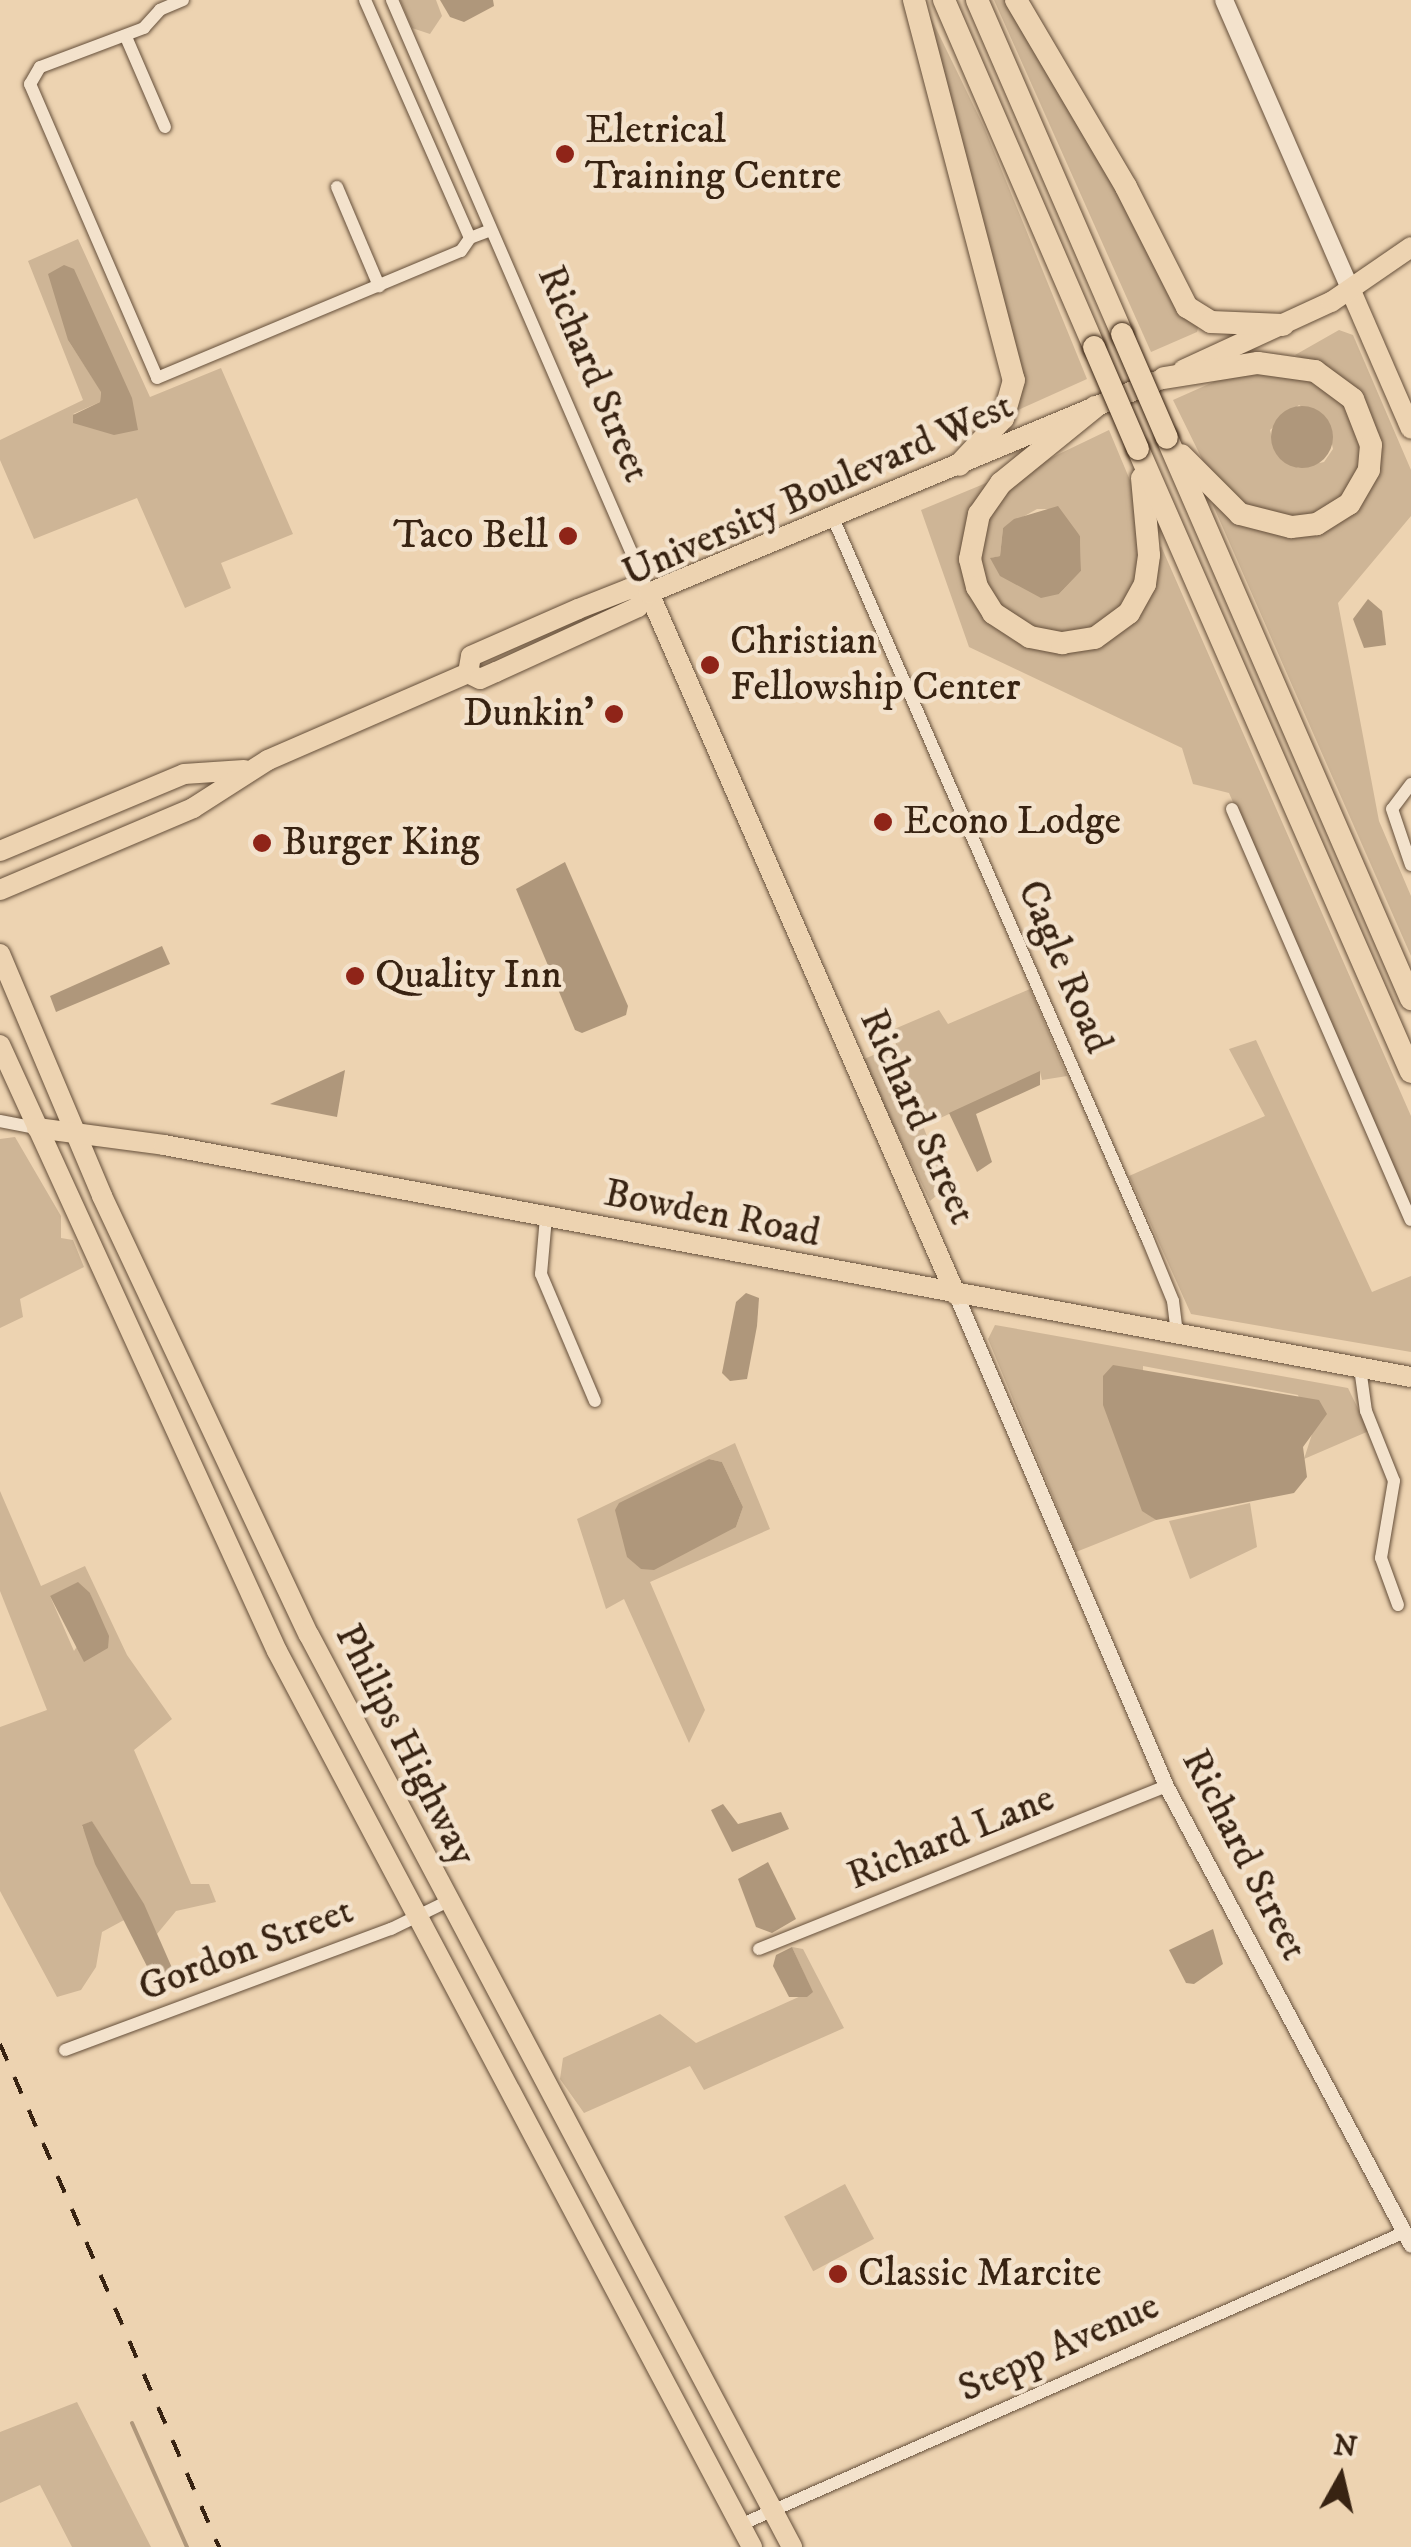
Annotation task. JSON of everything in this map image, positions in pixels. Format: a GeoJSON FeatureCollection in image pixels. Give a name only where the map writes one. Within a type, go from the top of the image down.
{"type":"FeatureCollection","features":[{"type":"Feature","properties":{"kind":"highway"},"geometry":{"type":"LineString","coordinates":[[914,0],[1014,380],[1003,418],[959,465]]}},
{"type":"Feature","properties":{"kind":"highway"},"geometry":{"type":"LineString","coordinates":[[944,0],[1411,1072]]}},
{"type":"Feature","properties":{"kind":"highway"},"geometry":{"type":"LineString","coordinates":[[977,0],[1411,998]]}},
{"type":"Feature","properties":{"kind":"highway"},"geometry":{"type":"LineString","coordinates":[[1016,0],[1126,187],[1187,307],[1211,322],[1283,325]]}},
{"type":"Feature","properties":{"kind":"highway"},"geometry":{"type":"LineString","coordinates":[[1164,378],[1258,363],[1315,371],[1352,399],[1368,431],[1371,459],[1362,487],[1339,512],[1317,524],[1278,526],[1240,514],[1167,438]]}},
{"type":"Feature","properties":{"kind":"highway"},"geometry":{"type":"LineString","coordinates":[[1095,406],[1001,483],[978,514],[971,543],[973,573],[1003,623],[1030,637],[1073,642],[1095,638],[1129,613],[1145,584],[1149,556],[1138,450]]}},
{"type":"Feature","properties":{"kind":"main road"},"geometry":{"type":"LineString","coordinates":[[1224,0],[1411,429]]}},
{"type":"Feature","properties":{"kind":"main road","name":"University Boulevard West"},"geometry":{"type":"LineString","coordinates":[[0,890],[193,808],[244,770],[468,673],[480,678],[496,672],[638,607],[649,593],[1283,325],[1351,291],[1411,247]]}},
{"type":"Feature","properties":{"kind":"main road","name":"Richard Street"},"geometry":{"type":"LineString","coordinates":[[649,593],[956,1295]]}},
{"type":"Feature","properties":{"kind":"main road","name":"University Boulevard West"},"geometry":{"type":"LineString","coordinates":[[0,851],[184,774],[244,770]]}},
{"type":"Feature","properties":{"kind":"main road","name":"Philips Highway"},"geometry":{"type":"LineString","coordinates":[[0,954],[266,1548],[446,1902],[792,2547]]}},
{"type":"Feature","properties":{"kind":"main road","name":"Philips Highway"},"geometry":{"type":"LineString","coordinates":[[0,1045],[234,1564],[414,1918],[752,2547]]}},
{"type":"Feature","properties":{"kind":"main road","name":"Bowden Road"},"geometry":{"type":"LineString","coordinates":[[36,1128],[76,1129],[1411,1377]]}},
{"type":"Feature","properties":{"kind":"main road"},"geometry":{"type":"LineString","coordinates":[[234,1564],[266,1548]]}},
{"type":"Feature","properties":{"kind":"main road"},"geometry":{"type":"LineString","coordinates":[[552,2176],[583,2159]]}},
{"type":"Feature","properties":{"kind":"main road"},"geometry":{"type":"LineString","coordinates":[[586,2239],[616,2221]]}},
{"type":"Feature","properties":{"kind":"main road"},"geometry":{"type":"LineString","coordinates":[[710,2470],[742,2453]]}},
{"type":"Feature","properties":{"kind":"street"},"geometry":{"type":"LineString","coordinates":[[183,0],[126,37],[40,66],[30,92],[157,378],[461,252],[470,238],[491,230]]}},
{"type":"Feature","properties":{"kind":"street"},"geometry":{"type":"LineString","coordinates":[[365,0],[470,238]]}},
{"type":"Feature","properties":{"kind":"street","name":"Richard Street"},"geometry":{"type":"LineString","coordinates":[[392,0],[649,593]]}},
{"type":"Feature","properties":{"kind":"street"},"geometry":{"type":"LineString","coordinates":[[126,37],[165,127]]}},
{"type":"Feature","properties":{"kind":"street"},"geometry":{"type":"LineString","coordinates":[[336,187],[379,286]]}},
{"type":"Feature","properties":{"kind":"street","name":"Cagle Road"},"geometry":{"type":"LineString","coordinates":[[834,518],[1174,1301],[1177,1335]]}},
{"type":"Feature","properties":{"kind":"street"},"geometry":{"type":"LineString","coordinates":[[1411,784],[1392,809],[1411,865]]}},
{"type":"Feature","properties":{"kind":"street"},"geometry":{"type":"LineString","coordinates":[[1232,809],[1411,1220]]}},
{"type":"Feature","properties":{"kind":"street","name":"Bowden Road"},"geometry":{"type":"LineString","coordinates":[[0,1120],[36,1128]]}},
{"type":"Feature","properties":{"kind":"street"},"geometry":{"type":"LineString","coordinates":[[546,1217],[541,1274],[595,1401]]}},
{"type":"Feature","properties":{"kind":"street","name":"Richard Street"},"geometry":{"type":"LineString","coordinates":[[956,1295],[1166,1786],[1408,2239]]}},
{"type":"Feature","properties":{"kind":"street"},"geometry":{"type":"LineString","coordinates":[[1360,1368],[1366,1411],[1394,1481],[1381,1558],[1398,1605]]}},
{"type":"Feature","properties":{"kind":"street","name":"Richard Lane"},"geometry":{"type":"LineString","coordinates":[[759,1948],[1166,1786]]}},
{"type":"Feature","properties":{"kind":"street","name":"Gordon Street"},"geometry":{"type":"LineString","coordinates":[[65,2050],[414,1918],[446,1902]]}},
{"type":"Feature","properties":{"kind":"street","name":"Stepp Avenue"},"geometry":{"type":"LineString","coordinates":[[740,2525],[1408,2239]]}},
{"type":"Feature","properties":{"kind":"shaded area"},"geometry":{"type":"Polygon","coordinates":[[[400,0],[436,0],[442,16],[430,34],[412,28],[400,0]]]}},
{"type":"Feature","properties":{"kind":"shaded area"},"geometry":{"type":"Polygon","coordinates":[[[440,0],[493,0],[494,6],[464,22],[450,17],[440,0]]]}},
{"type":"Feature","properties":{"kind":"shaded area"},"geometry":{"type":"Polygon","coordinates":[[[994,0],[1010,0],[1199,323],[1197,332],[1151,352],[994,0]]]}},
{"type":"Feature","properties":{"kind":"shaded area"},"geometry":{"type":"Polygon","coordinates":[[[929,14],[984,127],[1087,379],[1018,410],[929,14]]]}},
{"type":"Feature","properties":{"kind":"shaded area"},"geometry":{"type":"Polygon","coordinates":[[[78,239],[150,397],[221,368],[293,534],[221,563],[231,588],[185,608],[137,498],[34,539],[0,460],[0,440],[83,400],[28,261],[78,239]],[[68,340],[101,391],[100,402],[73,414],[137,430],[68,340]]]}},
{"type":"Feature","properties":{"kind":"shaded area"},"geometry":{"type":"Polygon","coordinates":[[[64,265],[74,269],[132,398],[138,430],[114,435],[73,423],[73,415],[100,402],[101,392],[68,340],[48,274],[64,265]]]}},
{"type":"Feature","properties":{"kind":"shaded area"},"geometry":{"type":"Polygon","coordinates":[[[1339,330],[1353,335],[1411,470],[1411,516],[1338,603],[1379,821],[1411,896],[1411,956],[1212,503],[1284,534],[1372,483],[1336,373],[1295,355],[1339,330]]]}},
{"type":"Feature","properties":{"kind":"shaded area"},"geometry":{"type":"Polygon","coordinates":[[[1263,372],[1325,383],[1345,400],[1364,453],[1350,491],[1315,515],[1285,519],[1239,502],[1204,463],[1173,400],[1218,380],[1263,372]],[[1299,405],[1270,430],[1274,445],[1298,468],[1324,462],[1333,449],[1327,423],[1299,405]]]}},
{"type":"Feature","properties":{"kind":"shaded area"},"geometry":{"type":"Polygon","coordinates":[[[1302,406],[1324,415],[1333,437],[1324,459],[1302,468],[1280,459],[1271,437],[1280,415],[1302,406]]]}},
{"type":"Feature","properties":{"kind":"shaded area"},"geometry":{"type":"Polygon","coordinates":[[[1109,430],[1137,497],[1142,561],[1130,598],[1091,629],[1061,635],[1019,625],[986,591],[978,549],[995,502],[1034,466],[1109,430]],[[1037,509],[1003,528],[1000,556],[991,558],[1059,594],[1081,571],[1080,536],[1052,509],[1037,509]]]}},
{"type":"Feature","properties":{"kind":"shaded area"},"geometry":{"type":"Polygon","coordinates":[[[991,481],[976,503],[984,615],[1013,640],[1047,652],[1089,646],[1119,631],[1161,546],[1411,1116],[1411,1209],[1229,793],[1193,784],[1182,748],[969,647],[921,510],[991,481]]]}},
{"type":"Feature","properties":{"kind":"shaded area"},"geometry":{"type":"Polygon","coordinates":[[[1058,506],[1080,536],[1081,571],[1059,594],[1041,598],[1000,576],[990,558],[1000,556],[1003,528],[1014,519],[1058,506]]]}},
{"type":"Feature","properties":{"kind":"shaded area"},"geometry":{"type":"Polygon","coordinates":[[[1368,599],[1382,611],[1386,645],[1364,648],[1353,619],[1368,599]]]}},
{"type":"Feature","properties":{"kind":"shaded area"},"geometry":{"type":"Polygon","coordinates":[[[565,862],[628,1006],[626,1015],[582,1033],[575,1030],[516,889],[565,862]]]}},
{"type":"Feature","properties":{"kind":"shaded area"},"geometry":{"type":"Polygon","coordinates":[[[162,946],[170,964],[56,1012],[50,996],[162,946]]]}},
{"type":"Feature","properties":{"kind":"shaded area"},"geometry":{"type":"Polygon","coordinates":[[[1030,989],[1067,1076],[1042,1080],[1040,1072],[923,1126],[947,1187],[930,1201],[862,1060],[896,1045],[892,1030],[939,1010],[948,1024],[1030,989]]]}},
{"type":"Feature","properties":{"kind":"shaded area"},"geometry":{"type":"Polygon","coordinates":[[[1256,1040],[1372,1292],[1411,1276],[1411,1352],[1191,1314],[1129,1176],[1265,1116],[1229,1049],[1256,1040]]]}},
{"type":"Feature","properties":{"kind":"shaded area"},"geometry":{"type":"Polygon","coordinates":[[[345,1070],[337,1117],[270,1104],[345,1070]]]}},
{"type":"Feature","properties":{"kind":"shaded area"},"geometry":{"type":"Polygon","coordinates":[[[1040,1071],[1040,1085],[976,1114],[992,1162],[977,1172],[949,1113],[1040,1071]]]}},
{"type":"Feature","properties":{"kind":"shaded area"},"geometry":{"type":"Polygon","coordinates":[[[15,1137],[61,1216],[61,1238],[73,1240],[84,1267],[20,1299],[23,1317],[0,1328],[0,1139],[15,1137]]]}},
{"type":"Feature","properties":{"kind":"shaded area"},"geometry":{"type":"Polygon","coordinates":[[[746,1293],[759,1298],[757,1326],[747,1379],[730,1381],[722,1373],[736,1302],[746,1293]]]}},
{"type":"Feature","properties":{"kind":"shaded area"},"geometry":{"type":"Polygon","coordinates":[[[995,1325],[1348,1388],[1369,1431],[1304,1459],[1312,1434],[1298,1395],[1143,1366],[1142,1510],[1156,1520],[1076,1552],[988,1339],[995,1325]]]}},
{"type":"Feature","properties":{"kind":"shaded area"},"geometry":{"type":"Polygon","coordinates":[[[1113,1365],[1319,1400],[1327,1414],[1303,1447],[1307,1477],[1294,1493],[1156,1520],[1142,1511],[1103,1405],[1103,1376],[1113,1365]]]}},
{"type":"Feature","properties":{"kind":"shaded area"},"geometry":{"type":"Polygon","coordinates":[[[735,1443],[770,1529],[650,1582],[705,1710],[689,1743],[624,1599],[606,1609],[577,1519],[735,1443]],[[709,1459],[615,1510],[736,1527],[743,1507],[722,1462],[709,1459]]]}},
{"type":"Feature","properties":{"kind":"shaded area"},"geometry":{"type":"Polygon","coordinates":[[[709,1459],[722,1462],[743,1507],[736,1527],[654,1570],[641,1569],[627,1557],[615,1510],[619,1503],[709,1459]]]}},
{"type":"Feature","properties":{"kind":"shaded area"},"geometry":{"type":"Polygon","coordinates":[[[0,1491],[41,1586],[85,1566],[127,1655],[172,1719],[134,1750],[191,1884],[209,1884],[216,1902],[176,1911],[157,1934],[92,1821],[82,1826],[124,1920],[102,1932],[96,1967],[81,1990],[57,1997],[0,1891],[0,1727],[47,1710],[0,1591],[0,1491]],[[90,1593],[50,1596],[74,1651],[98,1616],[90,1593]]]}},
{"type":"Feature","properties":{"kind":"shaded area"},"geometry":{"type":"Polygon","coordinates":[[[1250,1503],[1257,1547],[1190,1579],[1169,1521],[1250,1503]]]}},
{"type":"Feature","properties":{"kind":"shaded area"},"geometry":{"type":"Polygon","coordinates":[[[78,1582],[90,1593],[109,1636],[108,1648],[84,1662],[50,1596],[78,1582]]]}},
{"type":"Feature","properties":{"kind":"shaded area"},"geometry":{"type":"Polygon","coordinates":[[[723,1804],[738,1824],[781,1812],[789,1829],[732,1852],[711,1810],[723,1804]]]}},
{"type":"Feature","properties":{"kind":"shaded area"},"geometry":{"type":"Polygon","coordinates":[[[92,1821],[144,1904],[176,1977],[172,1988],[157,1986],[95,1864],[82,1825],[92,1821]]]}},
{"type":"Feature","properties":{"kind":"shaded area"},"geometry":{"type":"Polygon","coordinates":[[[768,1862],[796,1919],[772,1933],[756,1927],[738,1879],[768,1862]]]}},
{"type":"Feature","properties":{"kind":"shaded area"},"geometry":{"type":"Polygon","coordinates":[[[1213,1929],[1223,1964],[1194,1984],[1186,1983],[1169,1950],[1213,1929]]]}},
{"type":"Feature","properties":{"kind":"shaded area"},"geometry":{"type":"Polygon","coordinates":[[[792,1947],[803,1949],[844,2028],[704,2090],[690,2066],[584,2113],[560,2079],[563,2058],[660,2014],[696,2043],[812,1991],[792,1947]]]}},
{"type":"Feature","properties":{"kind":"shaded area"},"geometry":{"type":"Polygon","coordinates":[[[792,1947],[813,1992],[807,1997],[789,1997],[773,1966],[776,1955],[792,1947]]]}},
{"type":"Feature","properties":{"kind":"shaded area"},"geometry":{"type":"Polygon","coordinates":[[[845,2184],[874,2239],[813,2271],[784,2216],[845,2184]]]}},
{"type":"Feature","properties":{"kind":"shaded area"},"geometry":{"type":"Polygon","coordinates":[[[77,2402],[151,2547],[72,2547],[40,2485],[0,2503],[0,2432],[77,2402]]]}},
{"type":"Feature","properties":{"kind":"waterway"},"geometry":{"type":"LineString","coordinates":[[132,2423],[187,2547]]}},
{"type":"Feature","properties":{"kind":"railway"},"geometry":{"type":"LineString","coordinates":[[0,2044],[219,2547]]}},
{"type":"Feature","properties":{"kind":"place","name":"Eletrical Training Centre"},"geometry":{"type":"Point","coordinates":[565,154]}},
{"type":"Feature","properties":{"kind":"place","name":"Taco Bell"},"geometry":{"type":"Point","coordinates":[568,536]}},
{"type":"Feature","properties":{"kind":"place","name":"Christian Fellowship Center"},"geometry":{"type":"Point","coordinates":[710,665]}},
{"type":"Feature","properties":{"kind":"place","name":"Dunkin'"},"geometry":{"type":"Point","coordinates":[614,714]}},
{"type":"Feature","properties":{"kind":"place","name":"Econo Lodge"},"geometry":{"type":"Point","coordinates":[883,822]}},
{"type":"Feature","properties":{"kind":"place","name":"Burger King"},"geometry":{"type":"Point","coordinates":[262,843]}},
{"type":"Feature","properties":{"kind":"place","name":"Quality Inn"},"geometry":{"type":"Point","coordinates":[355,976]}},
{"type":"Feature","properties":{"kind":"place","name":"Classic Marcite"},"geometry":{"type":"Point","coordinates":[838,2274]}}]}
